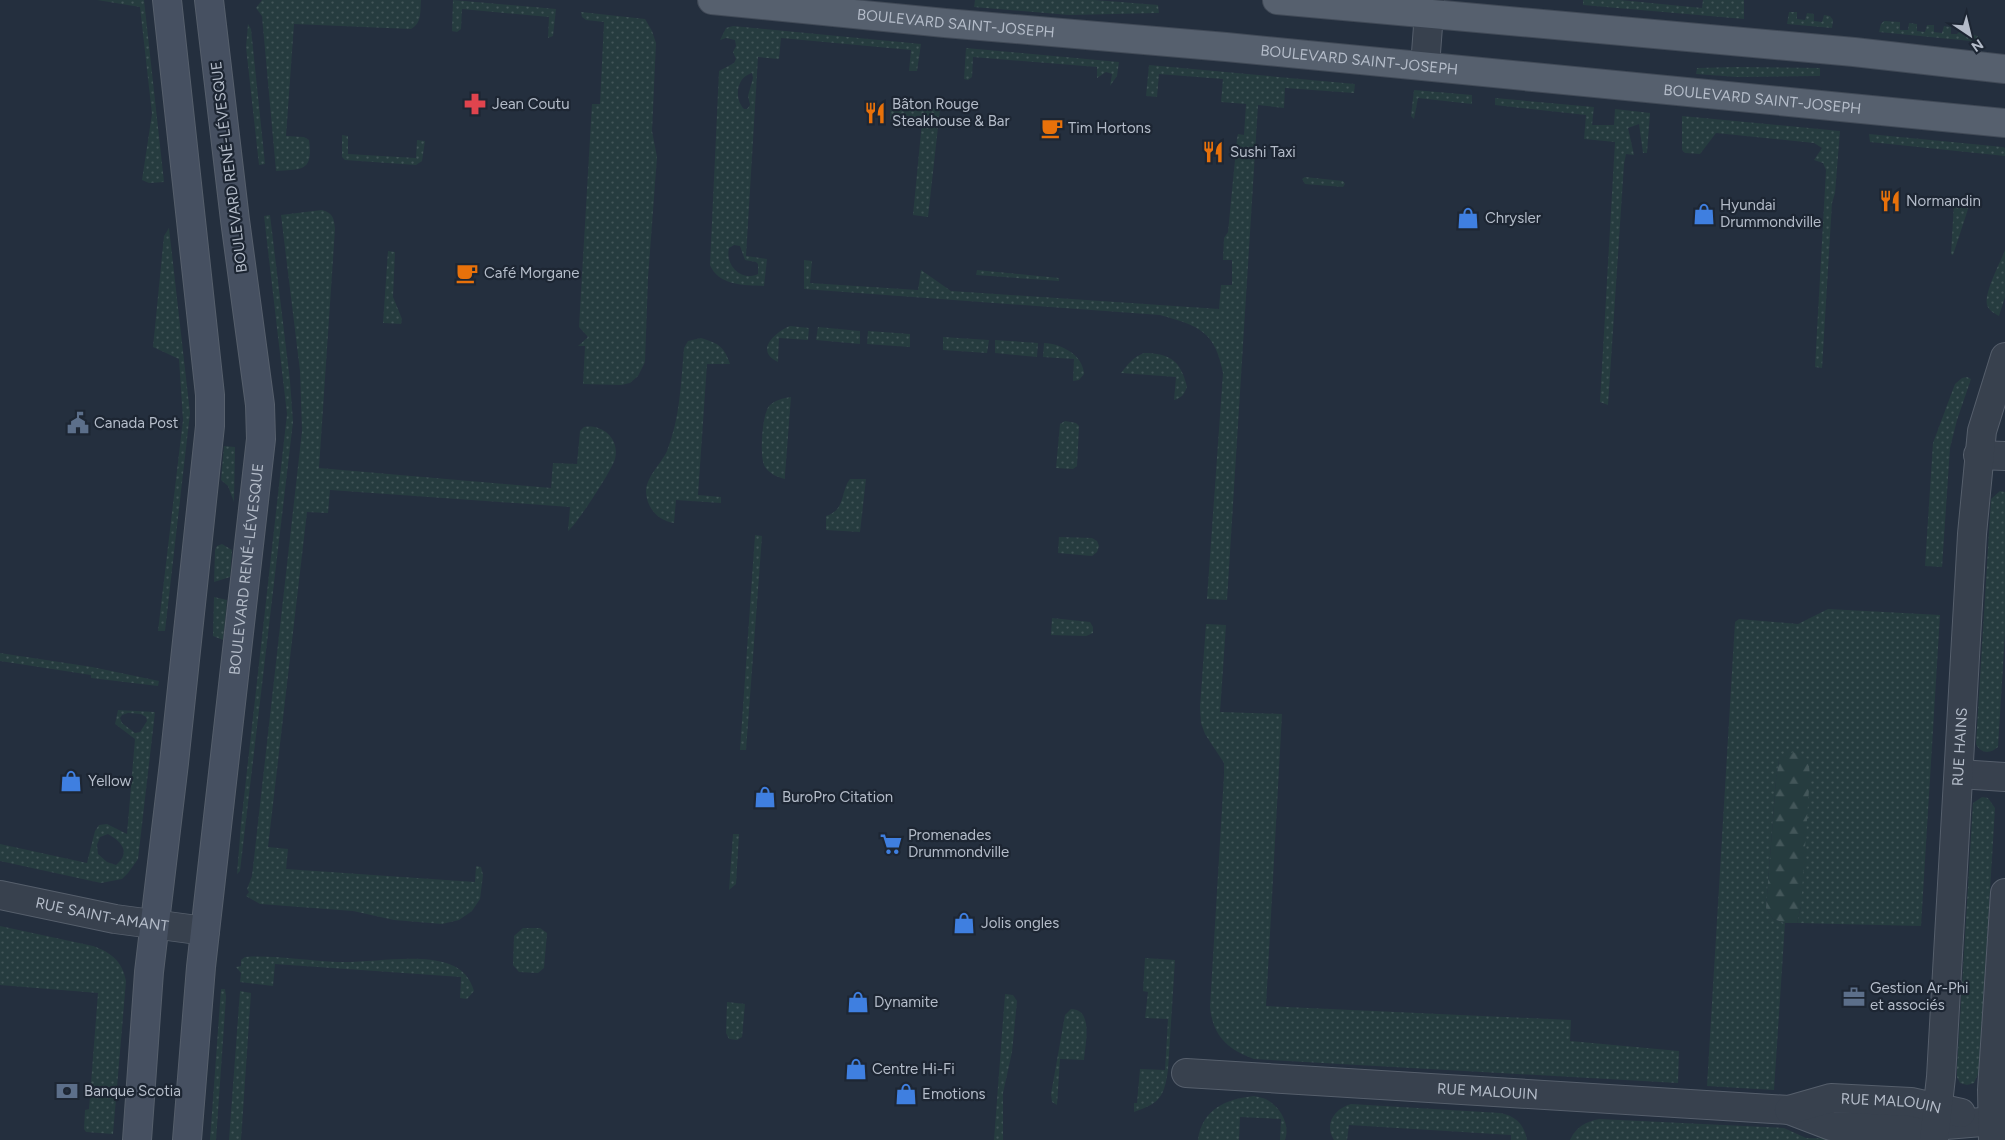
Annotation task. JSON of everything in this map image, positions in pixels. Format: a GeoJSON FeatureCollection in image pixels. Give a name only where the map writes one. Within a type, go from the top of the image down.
{"type":"FeatureCollection","features":[{"type":"Feature","properties":{"kind":"main road"},"geometry":{"type":"LineString","coordinates":[[137,1140],[149,972],[174,763],[211,412],[167,0]]}},
{"type":"Feature","properties":{"kind":"main road","name":"BOULEVARD RENÉ-LÉVESQUE"},"geometry":{"type":"LineString","coordinates":[[187,1140],[206,931],[253,516],[261,424],[260,405],[234,220],[209,0]]}},
{"type":"Feature","properties":{"kind":"main road","name":"BOULEVARD SAINT-JOSEPH"},"geometry":{"type":"LineString","coordinates":[[712,0],[1425,66],[2005,123]]}},
{"type":"Feature","properties":{"kind":"main road"},"geometry":{"type":"LineString","coordinates":[[1277,0],[1430,7],[2005,69]]}},
{"type":"Feature","properties":{"kind":"street"},"geometry":{"type":"LineString","coordinates":[[1425,66],[1430,7]]}},
{"type":"Feature","properties":{"kind":"street","name":"RUE HAINS"},"geometry":{"type":"LineString","coordinates":[[1935,1125],[1941,1077],[1972,534],[1992,456],[1982,431],[2005,357]]}},
{"type":"Feature","properties":{"kind":"street"},"geometry":{"type":"LineString","coordinates":[[1959,774],[2005,777]]}},
{"type":"Feature","properties":{"kind":"street"},"geometry":{"type":"LineString","coordinates":[[1997,1128],[1992,1090],[2005,893]]}},
{"type":"Feature","properties":{"kind":"street","name":"RUE SAINT-AMANT"},"geometry":{"type":"LineString","coordinates":[[0,895],[70,911],[206,931]]}},
{"type":"Feature","properties":{"kind":"street","name":"RUE MALOUIN"},"geometry":{"type":"LineString","coordinates":[[1186,1073],[1789,1110],[1831,1098],[1911,1102],[1935,1125],[1997,1128]]}},
{"type":"Feature","properties":{"kind":"green space"},"geometry":{"type":"Polygon","coordinates":[[[97,0],[144,0],[164,182],[149,183],[142,180],[152,114],[140,7],[97,0]]]}},
{"type":"Feature","properties":{"kind":"green space"},"geometry":{"type":"Polygon","coordinates":[[[262,0],[421,0],[419,20],[415,27],[411,29],[294,24],[286,136],[304,137],[309,140],[309,158],[304,167],[299,169],[276,171],[262,16],[256,8],[262,0]]]}},
{"type":"Feature","properties":{"kind":"green space"},"geometry":{"type":"Polygon","coordinates":[[[453,0],[556,9],[553,36],[548,38],[549,17],[462,9],[461,29],[457,32],[452,31],[453,0]]]}},
{"type":"Feature","properties":{"kind":"green space"},"geometry":{"type":"Polygon","coordinates":[[[975,0],[1095,0],[1158,5],[1159,13],[1069,15],[974,7],[975,0]]]}},
{"type":"Feature","properties":{"kind":"green space"},"geometry":{"type":"Polygon","coordinates":[[[1583,0],[1620,0],[1702,8],[1703,0],[1744,0],[1744,19],[1583,5],[1583,0]]]}},
{"type":"Feature","properties":{"kind":"green space"},"geometry":{"type":"Polygon","coordinates":[[[581,12],[645,19],[656,43],[652,131],[657,157],[648,278],[645,362],[638,376],[630,383],[621,385],[583,384],[585,346],[578,346],[588,337],[579,327],[592,104],[600,104],[604,22],[586,20],[582,17],[581,12]]]}},
{"type":"Feature","properties":{"kind":"green space"},"geometry":{"type":"Polygon","coordinates":[[[1789,12],[1797,12],[1797,19],[1805,20],[1807,13],[1814,14],[1814,21],[1822,22],[1824,15],[1830,16],[1833,20],[1832,28],[1787,24],[1789,12]]]}},
{"type":"Feature","properties":{"kind":"green space"},"geometry":{"type":"Polygon","coordinates":[[[1884,21],[1900,22],[1900,30],[1908,30],[1909,23],[1917,24],[1917,31],[1925,32],[1927,25],[1934,25],[1934,32],[1942,33],[1944,26],[1951,27],[1951,34],[1957,34],[1961,30],[1980,37],[1981,42],[1879,32],[1884,21]]]}},
{"type":"Feature","properties":{"kind":"green space"},"geometry":{"type":"Polygon","coordinates":[[[248,24],[251,29],[265,164],[259,165],[246,47],[248,24]]]}},
{"type":"Feature","properties":{"kind":"green space"},"geometry":{"type":"Polygon","coordinates":[[[733,26],[921,44],[917,71],[909,71],[911,50],[781,38],[779,59],[758,57],[746,256],[767,259],[764,286],[726,281],[714,272],[710,265],[719,71],[734,63],[736,59],[733,52],[736,46],[735,40],[726,38],[720,40],[726,28],[733,26]],[[752,73],[743,79],[738,89],[739,100],[744,109],[747,109],[750,105],[748,96],[753,78],[752,73]],[[734,245],[729,248],[728,254],[732,266],[740,274],[746,276],[758,274],[758,264],[745,260],[740,246],[734,245]]]}},
{"type":"Feature","properties":{"kind":"green space"},"geometry":{"type":"Polygon","coordinates":[[[966,48],[1119,62],[1117,76],[1110,86],[1112,74],[1106,72],[1097,78],[1097,67],[973,57],[972,77],[968,80],[964,79],[966,48]]]}},
{"type":"Feature","properties":{"kind":"green space"},"geometry":{"type":"Polygon","coordinates":[[[1149,65],[1355,84],[1354,93],[1285,88],[1284,108],[1258,105],[1227,600],[1207,599],[1223,373],[1215,348],[1203,332],[1185,323],[1160,315],[804,289],[804,260],[812,261],[810,283],[918,290],[921,270],[951,291],[1219,309],[1221,285],[1232,285],[1232,260],[1223,260],[1224,238],[1228,232],[1237,139],[1238,134],[1244,135],[1246,104],[1221,102],[1223,79],[1159,74],[1157,97],[1146,96],[1149,65]]]}},
{"type":"Feature","properties":{"kind":"green space"},"geometry":{"type":"Polygon","coordinates":[[[1697,68],[1820,68],[1820,76],[1737,77],[1696,74],[1697,68]]]}},
{"type":"Feature","properties":{"kind":"green space"},"geometry":{"type":"Polygon","coordinates":[[[1414,90],[1472,95],[1472,104],[1418,98],[1414,119],[1411,116],[1414,90]]]}},
{"type":"Feature","properties":{"kind":"green space"},"geometry":{"type":"Polygon","coordinates":[[[1495,98],[1594,107],[1592,125],[1614,125],[1615,109],[1650,113],[1647,153],[1643,153],[1639,124],[1628,128],[1634,155],[1626,154],[1624,164],[1608,405],[1600,402],[1615,142],[1584,139],[1586,115],[1495,105],[1495,98]]]}},
{"type":"Feature","properties":{"kind":"green space"},"geometry":{"type":"Polygon","coordinates":[[[891,104],[940,109],[928,217],[913,215],[922,122],[890,119],[891,104]]]}},
{"type":"Feature","properties":{"kind":"green space"},"geometry":{"type":"Polygon","coordinates":[[[1682,116],[1840,131],[1835,193],[1832,203],[1822,368],[1815,367],[1826,170],[1823,163],[1814,160],[1822,148],[1814,143],[1716,133],[1700,154],[1685,153],[1682,150],[1682,116]]]}},
{"type":"Feature","properties":{"kind":"green space"},"geometry":{"type":"Polygon","coordinates":[[[1869,134],[2003,147],[2005,148],[2005,156],[1870,142],[1869,134]]]}},
{"type":"Feature","properties":{"kind":"green space"},"geometry":{"type":"Polygon","coordinates":[[[342,135],[348,136],[348,154],[416,158],[417,140],[425,141],[422,161],[416,165],[345,160],[342,157],[342,135]]]}},
{"type":"Feature","properties":{"kind":"green space"},"geometry":{"type":"Polygon","coordinates":[[[1305,177],[1343,181],[1345,184],[1343,187],[1305,184],[1302,179],[1305,177]]]}},
{"type":"Feature","properties":{"kind":"green space"},"geometry":{"type":"Polygon","coordinates":[[[1954,203],[1970,203],[1953,255],[1951,254],[1954,203]]]}},
{"type":"Feature","properties":{"kind":"green space"},"geometry":{"type":"Polygon","coordinates":[[[322,210],[329,213],[332,217],[335,229],[319,468],[551,488],[553,463],[577,464],[580,431],[584,427],[598,428],[608,434],[615,445],[615,459],[608,474],[586,508],[568,531],[570,507],[330,490],[328,513],[307,512],[268,847],[288,849],[286,869],[475,882],[476,866],[481,867],[483,875],[480,899],[472,911],[459,920],[442,924],[394,920],[353,911],[260,904],[246,896],[249,892],[247,889],[252,876],[302,431],[300,371],[281,215],[322,210]]]}},
{"type":"Feature","properties":{"kind":"green space"},"geometry":{"type":"Polygon","coordinates":[[[270,215],[290,381],[293,422],[240,871],[237,874],[287,414],[264,216],[270,215]]]}},
{"type":"Feature","properties":{"kind":"green space"},"geometry":{"type":"Polygon","coordinates":[[[169,228],[190,413],[165,631],[158,631],[183,420],[179,359],[153,347],[164,236],[169,228]]]}},
{"type":"Feature","properties":{"kind":"green space"},"geometry":{"type":"Polygon","coordinates":[[[2005,250],[2005,297],[1999,316],[1989,309],[1987,300],[1990,286],[2005,250]]]}},
{"type":"Feature","properties":{"kind":"green space"},"geometry":{"type":"Polygon","coordinates":[[[388,251],[395,252],[393,297],[402,319],[401,324],[383,323],[388,251]]]}},
{"type":"Feature","properties":{"kind":"green space"},"geometry":{"type":"Polygon","coordinates":[[[977,270],[1059,278],[1059,281],[976,275],[977,270]]]}},
{"type":"Feature","properties":{"kind":"green space"},"geometry":{"type":"Polygon","coordinates":[[[790,326],[809,328],[808,340],[779,338],[778,362],[771,358],[767,347],[773,337],[790,326]]]}},
{"type":"Feature","properties":{"kind":"green space"},"geometry":{"type":"Polygon","coordinates":[[[818,327],[860,331],[860,344],[816,340],[818,327]]]}},
{"type":"Feature","properties":{"kind":"green space"},"geometry":{"type":"Polygon","coordinates":[[[868,331],[910,334],[910,347],[867,344],[868,331]]]}},
{"type":"Feature","properties":{"kind":"green space"},"geometry":{"type":"Polygon","coordinates":[[[943,337],[989,340],[987,353],[943,350],[943,337]]]}},
{"type":"Feature","properties":{"kind":"green space"},"geometry":{"type":"Polygon","coordinates":[[[701,338],[720,346],[730,364],[707,364],[698,495],[721,497],[721,503],[676,500],[674,523],[663,519],[654,512],[648,503],[646,492],[648,481],[667,451],[675,426],[684,348],[688,341],[701,338]]]}},
{"type":"Feature","properties":{"kind":"green space"},"geometry":{"type":"Polygon","coordinates":[[[995,340],[1038,343],[1037,357],[995,353],[995,340]]]}},
{"type":"Feature","properties":{"kind":"green space"},"geometry":{"type":"Polygon","coordinates":[[[1044,343],[1064,348],[1076,356],[1083,367],[1084,374],[1079,380],[1073,381],[1074,359],[1043,357],[1044,343]]]}},
{"type":"Feature","properties":{"kind":"green space"},"geometry":{"type":"Polygon","coordinates":[[[1144,353],[1153,353],[1167,357],[1178,365],[1187,387],[1181,397],[1174,400],[1176,377],[1121,373],[1128,364],[1144,353]]]}},
{"type":"Feature","properties":{"kind":"green space"},"geometry":{"type":"Polygon","coordinates":[[[1967,377],[1971,379],[1950,448],[1942,567],[1925,566],[1933,443],[1955,384],[1962,378],[1967,377]]]}},
{"type":"Feature","properties":{"kind":"green space"},"geometry":{"type":"Polygon","coordinates":[[[791,397],[785,479],[769,472],[765,467],[762,455],[762,436],[769,406],[774,402],[791,397]]]}},
{"type":"Feature","properties":{"kind":"green space"},"geometry":{"type":"Polygon","coordinates":[[[1065,421],[1076,423],[1079,426],[1077,466],[1073,469],[1056,468],[1060,424],[1065,421]]]}},
{"type":"Feature","properties":{"kind":"green space"},"geometry":{"type":"Polygon","coordinates":[[[224,446],[235,447],[234,502],[228,486],[221,480],[224,446]]]}},
{"type":"Feature","properties":{"kind":"green space"},"geometry":{"type":"Polygon","coordinates":[[[850,479],[866,479],[860,532],[826,530],[826,516],[837,510],[850,479]]]}},
{"type":"Feature","properties":{"kind":"green space"},"geometry":{"type":"Polygon","coordinates":[[[2000,491],[2005,492],[2005,633],[1998,747],[1986,752],[1980,750],[1976,744],[1991,499],[2000,491]]]}},
{"type":"Feature","properties":{"kind":"green space"},"geometry":{"type":"Polygon","coordinates":[[[755,535],[762,536],[746,750],[740,750],[755,535]]]}},
{"type":"Feature","properties":{"kind":"green space"},"geometry":{"type":"Polygon","coordinates":[[[1059,537],[1092,538],[1097,541],[1099,546],[1097,552],[1092,556],[1058,553],[1059,537]]]}},
{"type":"Feature","properties":{"kind":"green space"},"geometry":{"type":"Polygon","coordinates":[[[222,544],[232,550],[230,577],[214,582],[215,550],[217,546],[222,544]]]}},
{"type":"Feature","properties":{"kind":"green space"},"geometry":{"type":"Polygon","coordinates":[[[214,597],[227,600],[223,640],[213,636],[214,597]]]}},
{"type":"Feature","properties":{"kind":"green space"},"geometry":{"type":"Polygon","coordinates":[[[1828,609],[1940,615],[1921,926],[1797,923],[1801,906],[1779,760],[1766,908],[1773,919],[1785,923],[1774,1090],[1707,1086],[1735,622],[1739,619],[1798,624],[1828,609]]]}},
{"type":"Feature","properties":{"kind":"green space"},"geometry":{"type":"Polygon","coordinates":[[[1052,618],[1090,622],[1093,627],[1093,633],[1086,636],[1051,635],[1052,618]]]}},
{"type":"Feature","properties":{"kind":"green space"},"geometry":{"type":"Polygon","coordinates":[[[1206,624],[1226,625],[1220,712],[1282,714],[1266,1006],[1571,1020],[1570,1041],[1679,1051],[1678,1083],[1254,1059],[1229,1046],[1218,1034],[1214,1026],[1210,1007],[1224,763],[1205,734],[1201,723],[1200,707],[1206,624]]]}},
{"type":"Feature","properties":{"kind":"green space"},"geometry":{"type":"Polygon","coordinates":[[[0,653],[92,667],[159,681],[158,686],[91,678],[91,675],[0,661],[0,653]]]}},
{"type":"Feature","properties":{"kind":"green space"},"geometry":{"type":"Polygon","coordinates":[[[118,710],[155,712],[138,859],[128,873],[122,879],[101,883],[0,861],[0,844],[87,863],[95,831],[99,825],[107,824],[127,834],[135,739],[115,724],[118,710]],[[128,713],[120,718],[122,723],[135,733],[140,732],[147,721],[146,717],[141,714],[128,713]],[[108,834],[100,837],[97,845],[98,854],[107,862],[116,865],[123,856],[123,848],[117,840],[108,834]]]}},
{"type":"Feature","properties":{"kind":"green space"},"geometry":{"type":"Polygon","coordinates":[[[1793,752],[1808,759],[1810,775],[1801,906],[1797,923],[1785,923],[1773,919],[1766,908],[1779,761],[1793,752]]]}},
{"type":"Feature","properties":{"kind":"green space"},"geometry":{"type":"Polygon","coordinates":[[[1982,797],[1988,798],[1995,808],[1979,1072],[1974,1083],[1967,1085],[1960,1083],[1957,1077],[1957,1068],[1973,803],[1982,797]]]}},
{"type":"Feature","properties":{"kind":"green space"},"geometry":{"type":"Polygon","coordinates":[[[733,834],[739,834],[736,884],[729,890],[733,834]]]}},
{"type":"Feature","properties":{"kind":"green space"},"geometry":{"type":"Polygon","coordinates":[[[0,926],[93,946],[111,955],[122,968],[126,981],[113,1134],[86,1132],[84,1129],[85,1110],[89,1109],[98,993],[0,985],[0,926]]]}},
{"type":"Feature","properties":{"kind":"green space"},"geometry":{"type":"Polygon","coordinates":[[[523,928],[540,928],[547,933],[544,968],[538,973],[519,972],[513,965],[514,936],[523,928]]]}},
{"type":"Feature","properties":{"kind":"green space"},"geometry":{"type":"Polygon","coordinates":[[[245,957],[338,962],[423,959],[449,964],[462,971],[468,978],[474,991],[467,999],[460,998],[461,977],[275,964],[273,986],[240,982],[241,973],[236,967],[241,966],[241,960],[245,957]]]}},
{"type":"Feature","properties":{"kind":"green space"},"geometry":{"type":"Polygon","coordinates":[[[1145,958],[1175,960],[1168,1070],[1165,1087],[1159,1098],[1150,1105],[1134,1112],[1134,1103],[1137,1103],[1140,1069],[1165,1070],[1168,1019],[1145,1018],[1148,992],[1143,991],[1145,958]]]}},
{"type":"Feature","properties":{"kind":"green space"},"geometry":{"type":"Polygon","coordinates":[[[221,989],[225,989],[226,997],[216,1140],[210,1140],[221,989]]]}},
{"type":"Feature","properties":{"kind":"green space"},"geometry":{"type":"Polygon","coordinates":[[[240,991],[251,993],[241,1140],[229,1140],[240,991]]]}},
{"type":"Feature","properties":{"kind":"green space"},"geometry":{"type":"Polygon","coordinates":[[[1005,994],[1013,995],[1017,1001],[1012,1052],[1003,1093],[1003,1140],[994,1140],[1005,994]]]}},
{"type":"Feature","properties":{"kind":"green space"},"geometry":{"type":"Polygon","coordinates":[[[727,1002],[745,1004],[742,1037],[737,1040],[729,1039],[726,1033],[727,1002]]]}},
{"type":"Feature","properties":{"kind":"green space"},"geometry":{"type":"Polygon","coordinates":[[[1071,1009],[1083,1015],[1085,1021],[1084,1060],[1060,1059],[1057,1105],[1052,1102],[1051,1094],[1065,1015],[1071,1009]]]}},
{"type":"Feature","properties":{"kind":"green space"},"geometry":{"type":"Polygon","coordinates":[[[1254,1096],[1267,1100],[1278,1108],[1286,1124],[1285,1140],[1280,1140],[1281,1119],[1240,1117],[1239,1140],[1198,1140],[1204,1120],[1210,1113],[1225,1103],[1254,1096]]]}},
{"type":"Feature","properties":{"kind":"green space"},"geometry":{"type":"Polygon","coordinates":[[[1351,1104],[1500,1113],[1511,1116],[1521,1125],[1527,1140],[1511,1140],[1511,1135],[1349,1125],[1347,1140],[1334,1140],[1330,1128],[1332,1118],[1340,1109],[1351,1104]]]}},
{"type":"Feature","properties":{"kind":"green space"},"geometry":{"type":"Polygon","coordinates":[[[1599,1119],[1784,1128],[1806,1138],[1890,1140],[1570,1140],[1582,1126],[1599,1119]]]}},
{"type":"Feature","properties":{"kind":"place","name":"Jean Coutu"},"geometry":{"type":"Point","coordinates":[475,104]}},
{"type":"Feature","properties":{"kind":"place","name":"Bâton Rouge Steakhouse & Bar"},"geometry":{"type":"Point","coordinates":[875,113]}},
{"type":"Feature","properties":{"kind":"place","name":"Tim Hortons"},"geometry":{"type":"Point","coordinates":[1052,128]}},
{"type":"Feature","properties":{"kind":"place","name":"Sushi Taxi"},"geometry":{"type":"Point","coordinates":[1213,152]}},
{"type":"Feature","properties":{"kind":"place","name":"Normandin"},"geometry":{"type":"Point","coordinates":[1890,201]}},
{"type":"Feature","properties":{"kind":"place","name":"Hyundai Drummondville"},"geometry":{"type":"Point","coordinates":[1704,214]}},
{"type":"Feature","properties":{"kind":"place","name":"Chrysler"},"geometry":{"type":"Point","coordinates":[1468,218]}},
{"type":"Feature","properties":{"kind":"place","name":"Café Morgane"},"geometry":{"type":"Point","coordinates":[467,273]}},
{"type":"Feature","properties":{"kind":"place","name":"Canada Post"},"geometry":{"type":"Point","coordinates":[78,423]}},
{"type":"Feature","properties":{"kind":"place","name":"Yellow"},"geometry":{"type":"Point","coordinates":[71,781]}},
{"type":"Feature","properties":{"kind":"place","name":"BuroPro Citation"},"geometry":{"type":"Point","coordinates":[765,797]}},
{"type":"Feature","properties":{"kind":"place","name":"Promenades Drummondville"},"geometry":{"type":"Point","coordinates":[891,844]}},
{"type":"Feature","properties":{"kind":"place","name":"Jolis ongles"},"geometry":{"type":"Point","coordinates":[964,923]}},
{"type":"Feature","properties":{"kind":"place","name":"Gestion Ar-Phi et associés"},"geometry":{"type":"Point","coordinates":[1854,997]}},
{"type":"Feature","properties":{"kind":"place","name":"Dynamite"},"geometry":{"type":"Point","coordinates":[858,1002]}},
{"type":"Feature","properties":{"kind":"place","name":"Centre Hi-Fi"},"geometry":{"type":"Point","coordinates":[856,1069]}},
{"type":"Feature","properties":{"kind":"place","name":"Banque Scotia"},"geometry":{"type":"Point","coordinates":[67,1091]}},
{"type":"Feature","properties":{"kind":"place","name":"Emotions"},"geometry":{"type":"Point","coordinates":[906,1094]}}]}
